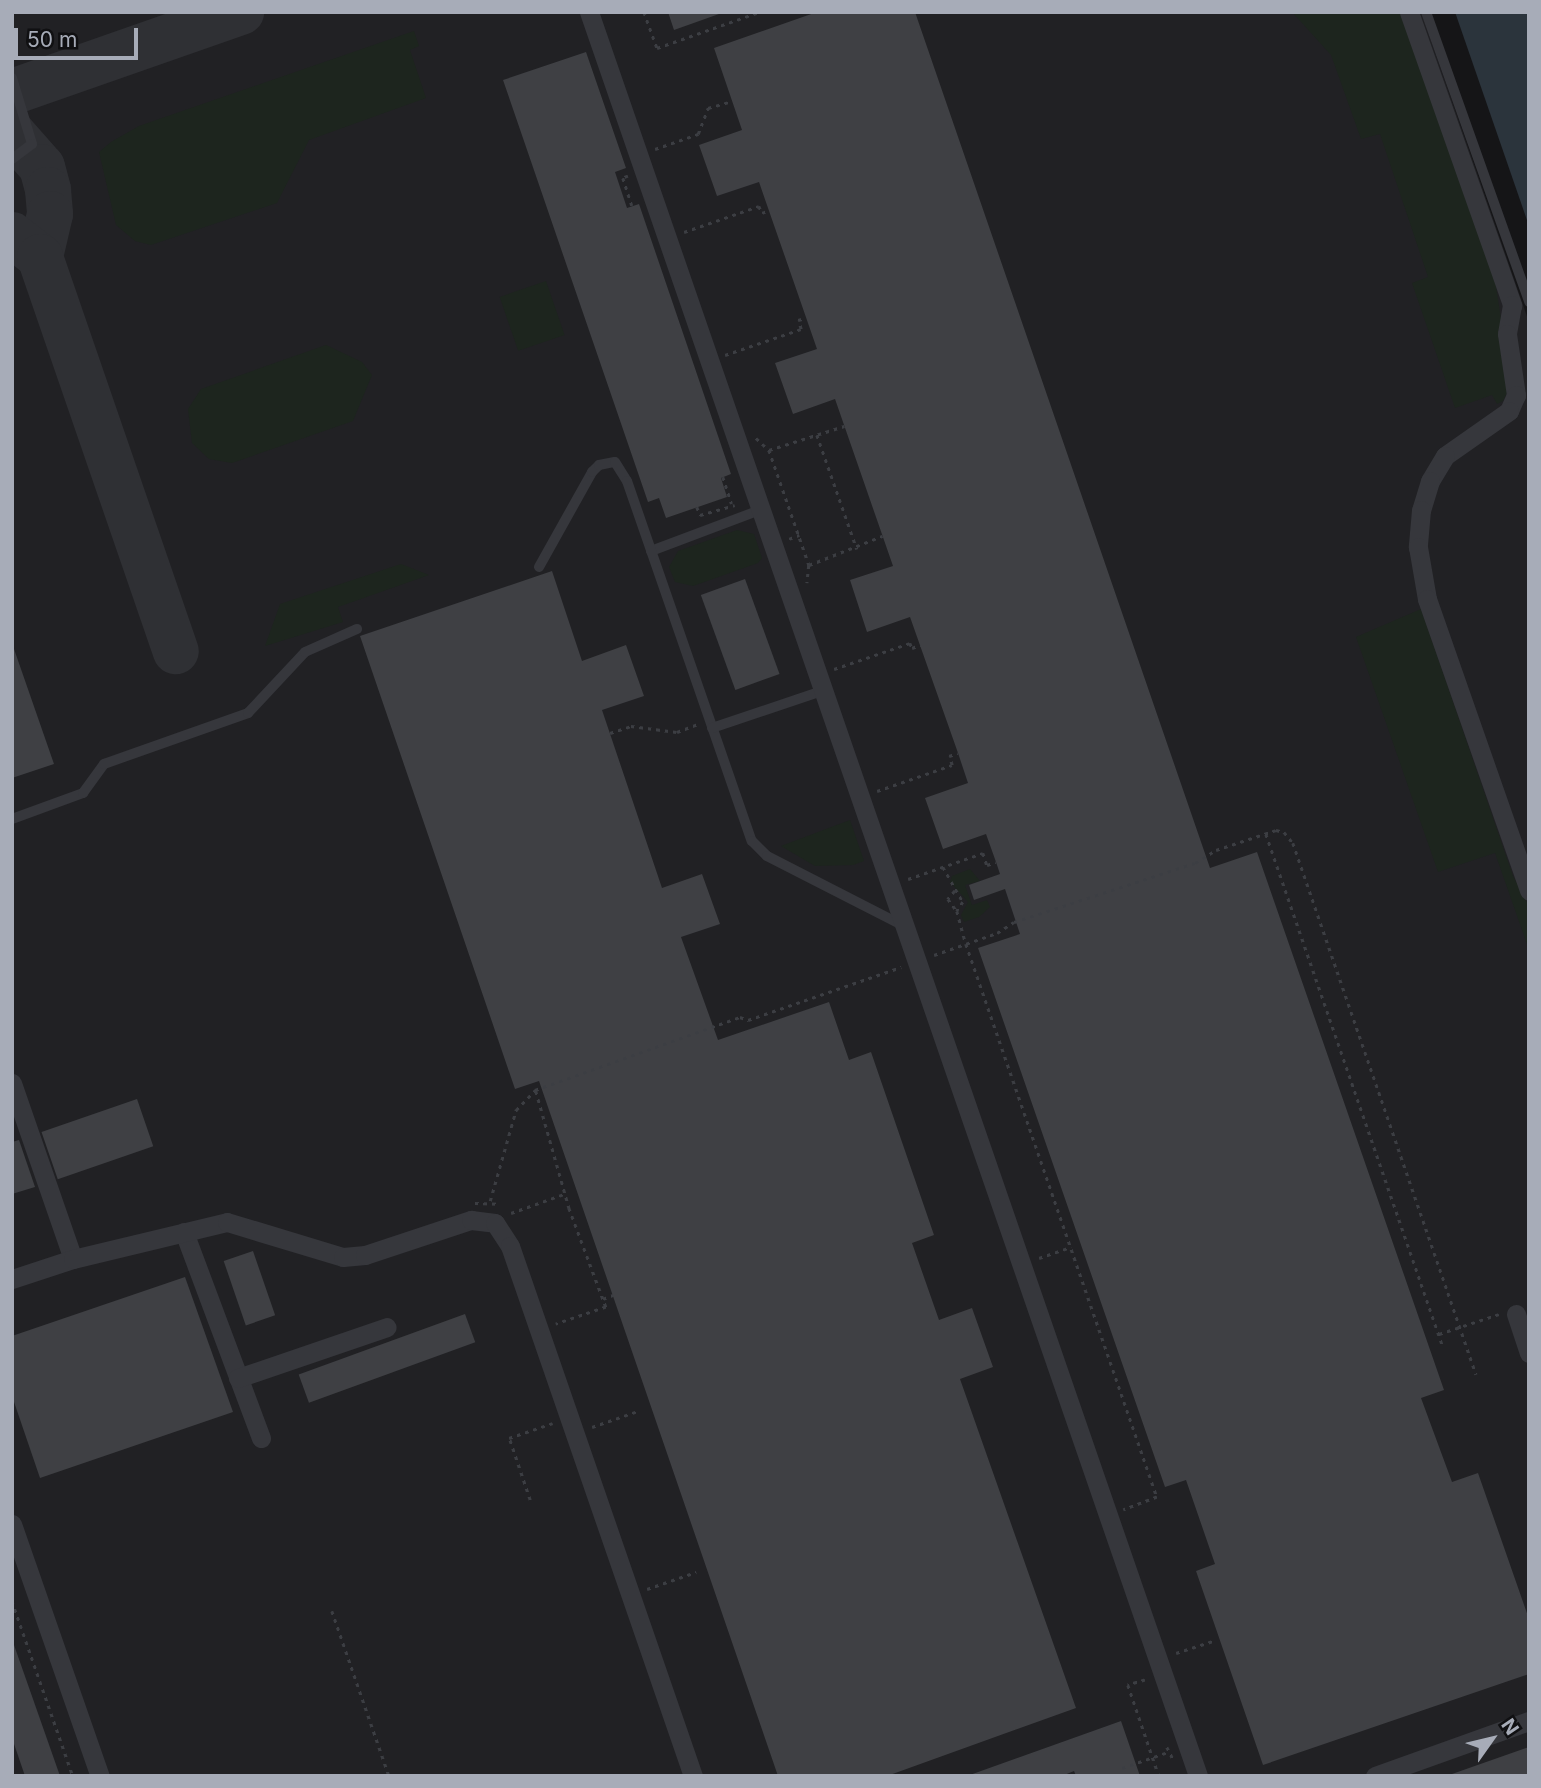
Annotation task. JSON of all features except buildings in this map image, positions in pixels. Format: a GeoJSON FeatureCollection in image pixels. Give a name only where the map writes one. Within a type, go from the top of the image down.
{"type":"FeatureCollection","features":[{"type":"Feature","properties":{"kind":"street"},"geometry":{"type":"LineString","coordinates":[[589,12],[1198,1776]]}},
{"type":"Feature","properties":{"kind":"street"},"geometry":{"type":"LineString","coordinates":[[1409,12],[1512,305],[1507,334],[1516,394],[1509,411],[1446,456],[1430,481],[1421,510],[1418,547],[1427,599],[1529,891]]}},
{"type":"Feature","properties":{"kind":"street"},"geometry":{"type":"LineString","coordinates":[[12,1083],[74,1259]]}},
{"type":"Feature","properties":{"kind":"street"},"geometry":{"type":"LineString","coordinates":[[12,1279],[74,1259],[227,1222],[343,1257],[365,1255],[471,1220],[488,1219],[502,1227],[694,1776]]}},
{"type":"Feature","properties":{"kind":"street"},"geometry":{"type":"LineString","coordinates":[[184,1232],[261,1438]]}},
{"type":"Feature","properties":{"kind":"street"},"geometry":{"type":"LineString","coordinates":[[1511,1313],[1529,1353]]}},
{"type":"Feature","properties":{"kind":"street"},"geometry":{"type":"LineString","coordinates":[[238,1378],[387,1327]]}},
{"type":"Feature","properties":{"kind":"street"},"geometry":{"type":"LineString","coordinates":[[12,1524],[100,1776]]}},
{"type":"Feature","properties":{"kind":"street"},"geometry":{"type":"LineString","coordinates":[[1375,1776],[1529,1721]]}},
{"type":"Feature","properties":{"kind":"lane"},"geometry":{"type":"LineString","coordinates":[[1426,12],[1529,302]]}},
{"type":"Feature","properties":{"kind":"lane"},"geometry":{"type":"LineString","coordinates":[[12,78],[33,144],[12,159]]}},
{"type":"Feature","properties":{"kind":"lane"},"geometry":{"type":"LineString","coordinates":[[539,567],[592,472],[608,461],[621,467],[752,841],[767,856],[904,926]]}},
{"type":"Feature","properties":{"kind":"lane"},"geometry":{"type":"LineString","coordinates":[[651,551],[760,510]]}},
{"type":"Feature","properties":{"kind":"lane"},"geometry":{"type":"LineString","coordinates":[[12,819],[83,793],[104,764],[248,713],[305,652],[357,629]]}},
{"type":"Feature","properties":{"kind":"lane"},"geometry":{"type":"LineString","coordinates":[[712,728],[822,691]]}},
{"type":"Feature","properties":{"kind":"path"},"geometry":{"type":"LineString","coordinates":[[644,12],[657,48],[759,12]]}},
{"type":"Feature","properties":{"kind":"path"},"geometry":{"type":"LineString","coordinates":[[652,150],[698,134],[708,108],[732,102]]}},
{"type":"Feature","properties":{"kind":"path"},"geometry":{"type":"LineString","coordinates":[[680,233],[760,206],[762,213],[769,210]]}},
{"type":"Feature","properties":{"kind":"path"},"geometry":{"type":"LineString","coordinates":[[722,356],[802,329],[798,320],[806,318]]}},
{"type":"Feature","properties":{"kind":"path"},"geometry":{"type":"LineString","coordinates":[[769,450],[844,426]]}},
{"type":"Feature","properties":{"kind":"path"},"geometry":{"type":"LineString","coordinates":[[748,431],[769,450],[809,565],[806,586]]}},
{"type":"Feature","properties":{"kind":"path"},"geometry":{"type":"LineString","coordinates":[[817,435],[857,549]]}},
{"type":"Feature","properties":{"kind":"path"},"geometry":{"type":"LineString","coordinates":[[723,477],[732,504]]}},
{"type":"Feature","properties":{"kind":"path"},"geometry":{"type":"LineString","coordinates":[[809,565],[857,549],[882,536]]}},
{"type":"Feature","properties":{"kind":"path"},"geometry":{"type":"LineString","coordinates":[[831,670],[910,643],[912,648],[920,645]]}},
{"type":"Feature","properties":{"kind":"path"},"geometry":{"type":"LineString","coordinates":[[874,792],[952,765],[950,756],[958,753]]}},
{"type":"Feature","properties":{"kind":"path"},"geometry":{"type":"LineString","coordinates":[[490,1201],[516,1110],[535,1090],[740,1017],[748,1020],[917,961],[965,944],[1014,922],[1195,863],[1216,850],[1266,834],[1284,832],[1293,843],[1476,1374]]}},
{"type":"Feature","properties":{"kind":"path"},"geometry":{"type":"LineString","coordinates":[[1266,834],[1443,1347]]}},
{"type":"Feature","properties":{"kind":"path"},"geometry":{"type":"LineString","coordinates":[[905,881],[983,853],[987,865],[996,862]]}},
{"type":"Feature","properties":{"kind":"path"},"geometry":{"type":"LineString","coordinates":[[943,867],[963,902],[957,911]]}},
{"type":"Feature","properties":{"kind":"path"},"geometry":{"type":"LineString","coordinates":[[955,891],[948,899],[957,911],[965,944],[1157,1497],[1120,1511],[1125,1523]]}},
{"type":"Feature","properties":{"kind":"path"},"geometry":{"type":"LineString","coordinates":[[535,1090],[569,1209],[606,1307],[552,1325]]}},
{"type":"Feature","properties":{"kind":"path"},"geometry":{"type":"LineString","coordinates":[[511,1213],[564,1194]]}},
{"type":"Feature","properties":{"kind":"path"},"geometry":{"type":"LineString","coordinates":[[603,1299],[613,1295]]}},
{"type":"Feature","properties":{"kind":"path"},"geometry":{"type":"LineString","coordinates":[[1439,1334],[1511,1313]]}},
{"type":"Feature","properties":{"kind":"path"},"geometry":{"type":"LineString","coordinates":[[588,1428],[638,1411]]}},
{"type":"Feature","properties":{"kind":"path"},"geometry":{"type":"LineString","coordinates":[[530,1500],[509,1438],[559,1421],[562,1429]]}},
{"type":"Feature","properties":{"kind":"path"},"geometry":{"type":"LineString","coordinates":[[644,1590],[696,1572]]}},
{"type":"Feature","properties":{"kind":"path"},"geometry":{"type":"LineString","coordinates":[[12,1601],[73,1776]]}},
{"type":"Feature","properties":{"kind":"path"},"geometry":{"type":"LineString","coordinates":[[332,1611],[389,1776]]}},
{"type":"Feature","properties":{"kind":"path"},"geometry":{"type":"LineString","coordinates":[[1159,1659],[1216,1640]]}},
{"type":"Feature","properties":{"kind":"path"},"geometry":{"type":"LineString","coordinates":[[1148,1679],[1128,1685],[1159,1776]]}},
{"type":"Feature","properties":{"kind":"path"},"geometry":{"type":"LineString","coordinates":[[1122,1768],[1175,1749]]}},
{"type":"Feature","properties":{"kind":"shaded area"},"geometry":{"type":"Polygon","coordinates":[[[12,12],[1421,12],[1529,322],[1529,1776],[12,1776],[12,12]]]}},
{"type":"Feature","properties":{"kind":"shaded area"},"geometry":{"type":"Polygon","coordinates":[[[1292,12],[1402,12],[1495,280],[1511,384],[1503,401],[1497,404],[1492,395],[1455,408],[1412,283],[1428,277],[1380,134],[1361,139],[1331,55],[1292,12]]]}},
{"type":"Feature","properties":{"kind":"shaded area"},"geometry":{"type":"Polygon","coordinates":[[[1455,12],[1529,12],[1529,226],[1455,12]]]}},
{"type":"Feature","properties":{"kind":"shaded area"},"geometry":{"type":"Polygon","coordinates":[[[414,31],[419,46],[410,50],[426,98],[309,140],[277,203],[151,245],[135,241],[116,225],[99,152],[111,142],[139,126],[414,31]]]}},
{"type":"Feature","properties":{"kind":"shaded area"},"geometry":{"type":"Polygon","coordinates":[[[546,281],[565,335],[518,351],[500,297],[546,281]]]}},
{"type":"Feature","properties":{"kind":"shaded area"},"geometry":{"type":"Polygon","coordinates":[[[326,345],[362,362],[372,375],[353,421],[232,463],[209,459],[192,443],[188,409],[201,389],[326,345]]]}},
{"type":"Feature","properties":{"kind":"shaded area"},"geometry":{"type":"Polygon","coordinates":[[[737,530],[754,534],[762,558],[758,563],[693,586],[675,582],[669,567],[678,551],[737,530]]]}},
{"type":"Feature","properties":{"kind":"shaded area"},"geometry":{"type":"Polygon","coordinates":[[[401,564],[429,575],[338,607],[343,622],[265,646],[280,604],[401,564]]]}},
{"type":"Feature","properties":{"kind":"shaded area"},"geometry":{"type":"Polygon","coordinates":[[[1421,609],[1513,876],[1529,906],[1529,950],[1495,853],[1438,872],[1356,637],[1421,609]]]}},
{"type":"Feature","properties":{"kind":"shaded area"},"geometry":{"type":"Polygon","coordinates":[[[850,820],[864,861],[853,865],[815,866],[781,846],[850,820]]]}},
{"type":"Feature","properties":{"kind":"shaded area"},"geometry":{"type":"Polygon","coordinates":[[[970,869],[980,881],[965,885],[972,905],[987,900],[990,907],[979,917],[964,922],[961,915],[968,902],[950,882],[952,876],[970,869]]]}},
{"type":"Feature","properties":{"kind":"taxiway"},"geometry":{"type":"LineString","coordinates":[[12,92],[241,12]]}},
{"type":"Feature","properties":{"kind":"taxiway"},"geometry":{"type":"LineString","coordinates":[[12,133],[42,167],[48,190],[50,214],[40,257]]}},
{"type":"Feature","properties":{"kind":"taxiway"},"geometry":{"type":"LineString","coordinates":[[12,235],[40,257],[176,651]]}}]}
